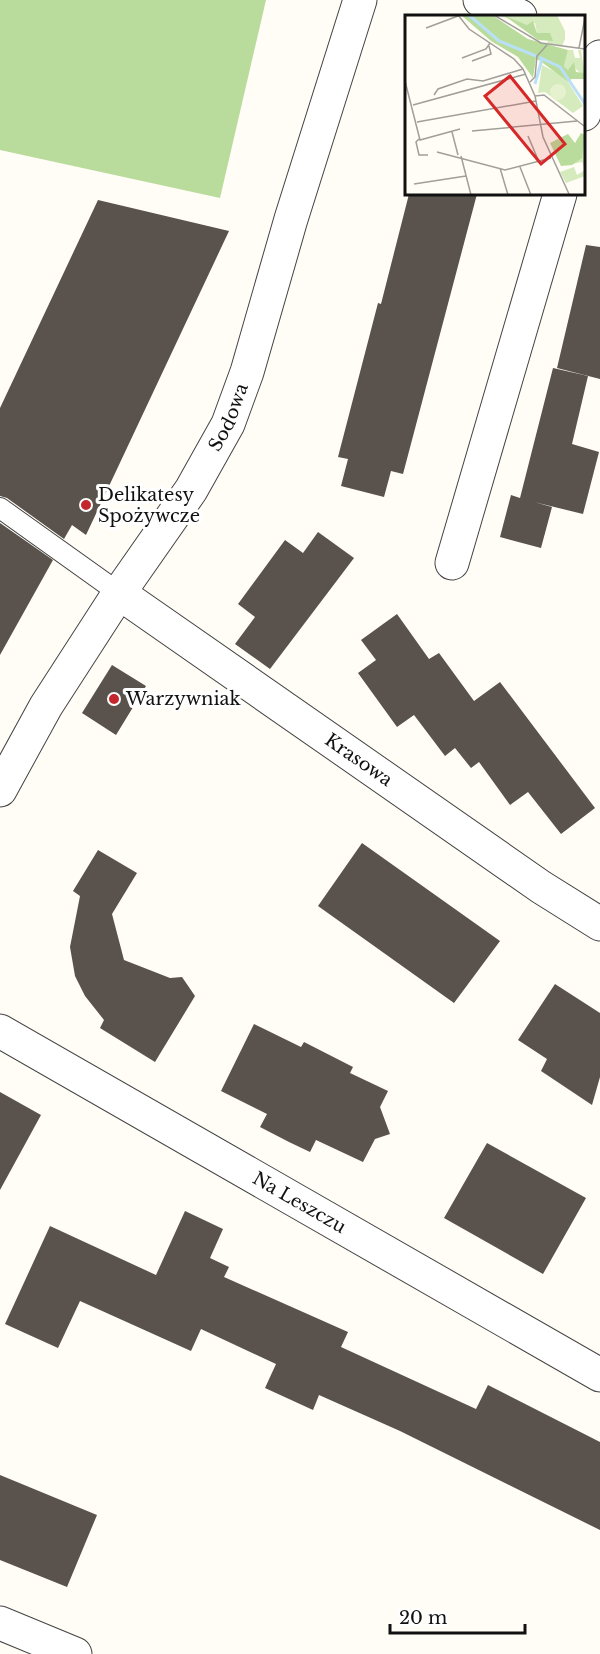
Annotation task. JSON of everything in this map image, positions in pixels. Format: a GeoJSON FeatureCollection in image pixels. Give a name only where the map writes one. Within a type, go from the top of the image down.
{"type":"FeatureCollection","features":[{"type":"Feature","properties":{"kind":"street","name":"Sodowa"},"geometry":{"type":"LineString","coordinates":[[0,790],[46,706],[119,593],[191,490],[228,424],[247,372],[360,0]]}},
{"type":"Feature","properties":{"kind":"street"},"geometry":{"type":"LineString","coordinates":[[480,0],[518,15]]}},
{"type":"Feature","properties":{"kind":"street"},"geometry":{"type":"LineString","coordinates":[[585,42],[600,49]]}},
{"type":"Feature","properties":{"kind":"street"},"geometry":{"type":"LineString","coordinates":[[585,110],[600,57]]}},
{"type":"Feature","properties":{"kind":"street"},"geometry":{"type":"LineString","coordinates":[[453,563],[560,195]]}},
{"type":"Feature","properties":{"kind":"street","name":"Krasowa"},"geometry":{"type":"LineString","coordinates":[[119,593],[541,887],[600,924]]}},
{"type":"Feature","properties":{"kind":"street","name":"Na Leszczu"},"geometry":{"type":"LineString","coordinates":[[0,1031],[600,1375]]}},
{"type":"Feature","properties":{"kind":"street"},"geometry":{"type":"LineString","coordinates":[[0,1623],[75,1654]]}},
{"type":"Feature","properties":{"kind":"lane"},"geometry":{"type":"LineString","coordinates":[[0,508],[119,593]]}},
{"type":"Feature","properties":{"kind":"green space"},"geometry":{"type":"Polygon","coordinates":[[[0,0],[266,0],[220,198],[0,150],[0,0]]]}},
{"type":"Feature","properties":{"kind":"building"},"geometry":{"type":"Polygon","coordinates":[[[409,195],[477,195],[403,474],[391,471],[384,497],[341,486],[348,459],[338,457],[378,303],[381,304],[409,195]]]}},
{"type":"Feature","properties":{"kind":"building"},"geometry":{"type":"Polygon","coordinates":[[[98,200],[229,231],[86,535],[72,525],[64,539],[7,498],[0,496],[0,408],[98,200]]]}},
{"type":"Feature","properties":{"kind":"building"},"geometry":{"type":"Polygon","coordinates":[[[586,245],[600,247],[600,379],[557,368],[586,245]]]}},
{"type":"Feature","properties":{"kind":"building"},"geometry":{"type":"Polygon","coordinates":[[[553,368],[588,376],[572,444],[599,452],[583,514],[534,502],[552,507],[541,548],[500,537],[511,495],[520,498],[553,368]]]}},
{"type":"Feature","properties":{"kind":"building"},"geometry":{"type":"Polygon","coordinates":[[[0,523],[53,560],[0,655],[0,523]]]}},
{"type":"Feature","properties":{"kind":"building"},"geometry":{"type":"Polygon","coordinates":[[[318,532],[354,558],[270,669],[235,644],[255,617],[238,604],[285,540],[303,553],[318,532]]]}},
{"type":"Feature","properties":{"kind":"building"},"geometry":{"type":"Polygon","coordinates":[[[397,614],[429,659],[439,653],[474,701],[500,682],[595,808],[561,834],[528,792],[510,805],[479,762],[471,768],[455,748],[445,756],[414,715],[397,727],[358,673],[376,660],[361,640],[397,614]]]}},
{"type":"Feature","properties":{"kind":"building","name":"Warzywniak"},"geometry":{"type":"Polygon","coordinates":[[[112,665],[146,686],[116,735],[82,713],[112,665]]]}},
{"type":"Feature","properties":{"kind":"building"},"geometry":{"type":"Polygon","coordinates":[[[362,843],[500,941],[454,1003],[318,906],[362,843]]]}},
{"type":"Feature","properties":{"kind":"building"},"geometry":{"type":"Polygon","coordinates":[[[98,850],[137,873],[112,914],[124,960],[170,978],[182,977],[195,996],[155,1062],[100,1028],[104,1020],[85,996],[75,976],[70,947],[80,896],[73,891],[98,850]]]}},
{"type":"Feature","properties":{"kind":"building"},"geometry":{"type":"Polygon","coordinates":[[[555,984],[600,1013],[600,1077],[592,1105],[541,1071],[547,1059],[518,1040],[555,984]]]}},
{"type":"Feature","properties":{"kind":"building"},"geometry":{"type":"Polygon","coordinates":[[[254,1024],[301,1047],[304,1042],[353,1067],[350,1073],[388,1091],[380,1107],[390,1134],[375,1139],[363,1162],[316,1140],[310,1152],[289,1142],[260,1127],[267,1114],[221,1091],[254,1024]]]}},
{"type":"Feature","properties":{"kind":"building"},"geometry":{"type":"Polygon","coordinates":[[[0,1092],[41,1115],[0,1190],[0,1092]]]}},
{"type":"Feature","properties":{"kind":"building"},"geometry":{"type":"Polygon","coordinates":[[[487,1143],[586,1198],[543,1274],[444,1218],[487,1143]]]}},
{"type":"Feature","properties":{"kind":"building"},"geometry":{"type":"Polygon","coordinates":[[[185,1211],[223,1229],[210,1258],[229,1267],[224,1277],[348,1332],[341,1347],[476,1409],[488,1385],[600,1442],[600,1530],[400,1431],[319,1395],[313,1410],[265,1388],[276,1364],[201,1329],[191,1351],[80,1301],[58,1348],[5,1324],[50,1226],[156,1275],[185,1211]]]}},
{"type":"Feature","properties":{"kind":"building"},"geometry":{"type":"Polygon","coordinates":[[[0,1475],[97,1515],[67,1587],[0,1560],[0,1475]]]}},
{"type":"Feature","properties":{"kind":"place","name":"Delikatesy Spożywcze"},"geometry":{"type":"Point","coordinates":[86,505]}},
{"type":"Feature","properties":{"kind":"place","name":"Warzywniak"},"geometry":{"type":"Point","coordinates":[114,699]}}]}
